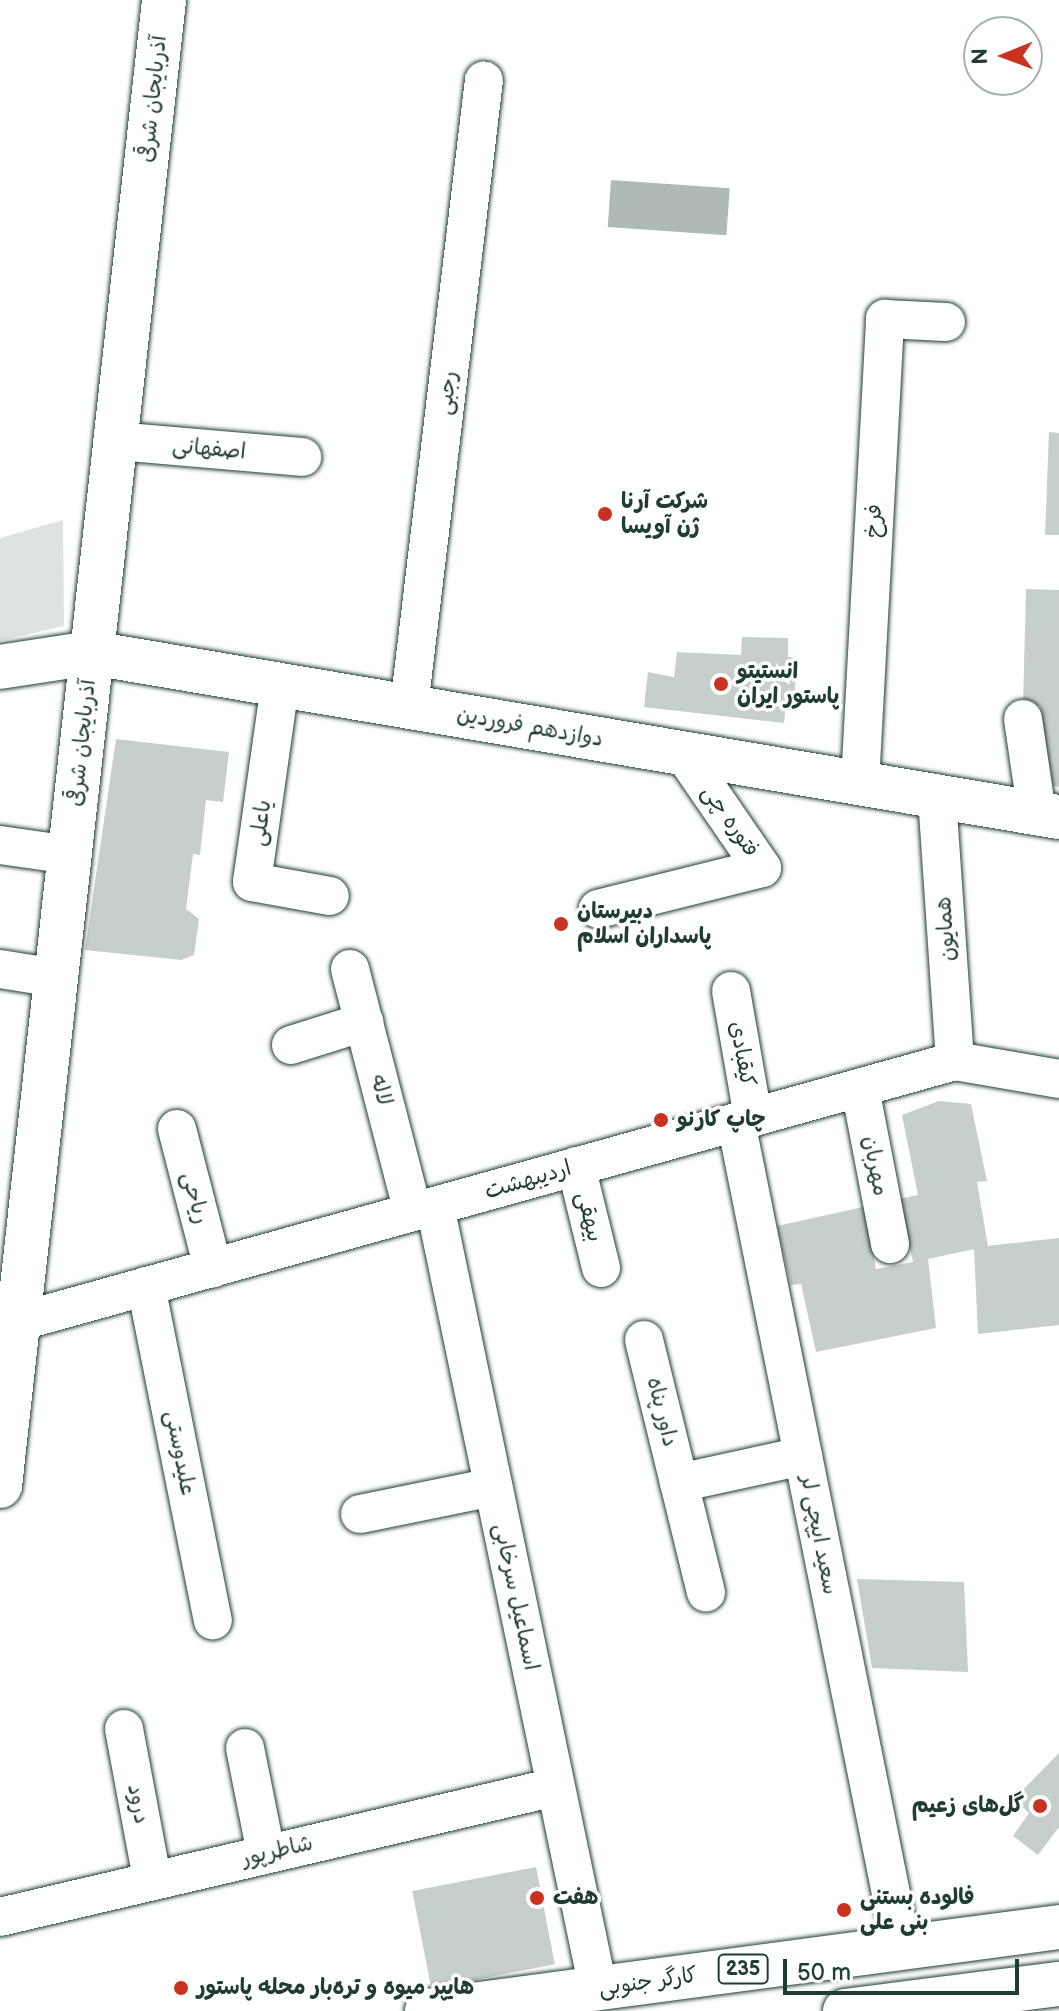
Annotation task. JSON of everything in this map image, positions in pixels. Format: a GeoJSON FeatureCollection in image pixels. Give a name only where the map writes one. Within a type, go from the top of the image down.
{"type":"FeatureCollection","features":[{"type":"Feature","properties":{"kind":"main road","name":"آذربایجان شرقی"},"geometry":{"type":"LineString","coordinates":[[0,1486],[9,1325],[56,978],[164,0]]}},
{"type":"Feature","properties":{"kind":"main road","name":"دوازدهم فروردین"},"geometry":{"type":"LineString","coordinates":[[0,667],[92,653],[1048,815]]}},
{"type":"Feature","properties":{"kind":"main road","name":"کارگر جنوبی"},"geometry":{"type":"LineString","coordinates":[[427,2011],[1059,1927]]}},
{"type":"Feature","properties":{"kind":"main road"},"geometry":{"type":"LineString","coordinates":[[845,2011],[910,2007],[1059,1984]]}},
{"type":"Feature","properties":{"kind":"street","name":"رجبی"},"geometry":{"type":"LineString","coordinates":[[409,707],[484,80]]}},
{"type":"Feature","properties":{"kind":"street","name":"فرخ"},"geometry":{"type":"LineString","coordinates":[[860,783],[885,319],[946,322]]}},
{"type":"Feature","properties":{"kind":"street","name":"اصفهانی"},"geometry":{"type":"LineString","coordinates":[[116,441],[302,457]]}},
{"type":"Feature","properties":{"kind":"street","name":"یاعلی"},"geometry":{"type":"LineString","coordinates":[[280,685],[252,882],[330,896]]}},
{"type":"Feature","properties":{"kind":"street"},"geometry":{"type":"LineString","coordinates":[[1023,719],[1048,815]]}},
{"type":"Feature","properties":{"kind":"street","name":"فتوره چی"},"geometry":{"type":"LineString","coordinates":[[598,909],[762,868],[683,753]]}},
{"type":"Feature","properties":{"kind":"street","name":"همایون"},"geometry":{"type":"LineString","coordinates":[[937,797],[955,1061]]}},
{"type":"Feature","properties":{"kind":"street"},"geometry":{"type":"LineString","coordinates":[[0,845],[70,855]]}},
{"type":"Feature","properties":{"kind":"street"},"geometry":{"type":"LineString","coordinates":[[0,969],[56,978]]}},
{"type":"Feature","properties":{"kind":"street","name":"لاله"},"geometry":{"type":"LineString","coordinates":[[350,969],[424,1209]]}},
{"type":"Feature","properties":{"kind":"street","name":"کیقبادی"},"geometry":{"type":"LineString","coordinates":[[731,991],[745,1120]]}},
{"type":"Feature","properties":{"kind":"street"},"geometry":{"type":"LineString","coordinates":[[291,1045],[364,1022]]}},
{"type":"Feature","properties":{"kind":"street","name":"اردیبهشت"},"geometry":{"type":"LineString","coordinates":[[9,1325],[955,1061],[1059,1079]]}},
{"type":"Feature","properties":{"kind":"street","name":"مهربان"},"geometry":{"type":"LineString","coordinates":[[860,1088],[890,1244]]}},
{"type":"Feature","properties":{"kind":"street","name":"سعید ایپچی لر"},"geometry":{"type":"LineString","coordinates":[[745,1120],[803,1456],[902,1948]]}},
{"type":"Feature","properties":{"kind":"street","name":"ریاحی"},"geometry":{"type":"LineString","coordinates":[[177,1129],[213,1268]]}},
{"type":"Feature","properties":{"kind":"street","name":"بیهقی"},"geometry":{"type":"LineString","coordinates":[[576,1166],[601,1268]]}},
{"type":"Feature","properties":{"kind":"street","name":"اسماعیل سرخابی"},"geometry":{"type":"LineString","coordinates":[[424,1209],[493,1487],[598,1988]]}},
{"type":"Feature","properties":{"kind":"street","name":"علیدوستی"},"geometry":{"type":"LineString","coordinates":[[146,1286],[213,1620]]}},
{"type":"Feature","properties":{"kind":"street","name":"داور پناه"},"geometry":{"type":"LineString","coordinates":[[644,1340],[706,1593]]}},
{"type":"Feature","properties":{"kind":"street"},"geometry":{"type":"LineString","coordinates":[[679,1483],[803,1456]]}},
{"type":"Feature","properties":{"kind":"street"},"geometry":{"type":"LineString","coordinates":[[360,1514],[493,1487]]}},
{"type":"Feature","properties":{"kind":"street","name":"درود"},"geometry":{"type":"LineString","coordinates":[[124,1729],[152,1879]]}},
{"type":"Feature","properties":{"kind":"street"},"geometry":{"type":"LineString","coordinates":[[245,1748],[266,1853]]}},
{"type":"Feature","properties":{"kind":"street","name":"شاطرپور"},"geometry":{"type":"LineString","coordinates":[[0,1917],[555,1787]]}},
{"type":"Feature","properties":{"kind":"shaded area"},"geometry":{"type":"Polygon","coordinates":[[[611,180],[730,188],[726,235],[608,227],[611,180]]]}},
{"type":"Feature","properties":{"kind":"shaded area"},"geometry":{"type":"Polygon","coordinates":[[[63,520],[64,626],[0,641],[0,538],[63,520]]]}},
{"type":"Feature","properties":{"kind":"building"},"geometry":{"type":"Polygon","coordinates":[[[1049,432],[1059,433],[1059,535],[1045,535],[1049,432]]]}},
{"type":"Feature","properties":{"kind":"building"},"geometry":{"type":"Polygon","coordinates":[[[1026,589],[1059,590],[1059,787],[1053,786],[1040,706],[1023,706],[1026,589]]]}},
{"type":"Feature","properties":{"kind":"building","name":"انستیتو پاستور ایران"},"geometry":{"type":"Polygon","coordinates":[[[742,637],[788,638],[788,657],[797,658],[795,691],[787,691],[784,723],[644,707],[648,672],[674,677],[677,652],[741,655],[742,637]]]}},
{"type":"Feature","properties":{"kind":"building"},"geometry":{"type":"Polygon","coordinates":[[[116,739],[229,752],[223,802],[206,800],[200,855],[193,854],[186,909],[199,919],[194,955],[181,960],[85,950],[116,739]]]}},
{"type":"Feature","properties":{"kind":"building"},"geometry":{"type":"Polygon","coordinates":[[[939,1101],[971,1104],[987,1181],[977,1182],[988,1246],[1059,1238],[1059,1325],[978,1334],[974,1249],[928,1259],[936,1328],[816,1352],[801,1284],[791,1285],[777,1226],[863,1207],[876,1269],[913,1262],[899,1199],[918,1195],[902,1115],[939,1101]]]}},
{"type":"Feature","properties":{"kind":"building"},"geometry":{"type":"Polygon","coordinates":[[[857,1579],[964,1582],[968,1672],[872,1668],[857,1579]]]}},
{"type":"Feature","properties":{"kind":"building","name":"گل‌های زعیم"},"geometry":{"type":"Polygon","coordinates":[[[1059,1753],[1059,1827],[1038,1855],[1013,1836],[1029,1813],[1014,1799],[1059,1753]]]}},
{"type":"Feature","properties":{"kind":"building"},"geometry":{"type":"Polygon","coordinates":[[[536,1867],[555,1964],[431,1988],[412,1891],[536,1867]]]}},
{"type":"Feature","properties":{"kind":"place","name":"شرکت آرنا ژن آویسا"},"geometry":{"type":"Point","coordinates":[605,514]}},
{"type":"Feature","properties":{"kind":"place","name":"انستیتو پاستور ایران"},"geometry":{"type":"Point","coordinates":[721,684]}},
{"type":"Feature","properties":{"kind":"place","name":"دبیرستان پاسداران اسلام"},"geometry":{"type":"Point","coordinates":[561,924]}},
{"type":"Feature","properties":{"kind":"place","name":"چاپ کارنو"},"geometry":{"type":"Point","coordinates":[661,1120]}},
{"type":"Feature","properties":{"kind":"place","name":"گل‌های زعیم"},"geometry":{"type":"Point","coordinates":[1040,1806]}},
{"type":"Feature","properties":{"kind":"place","name":"هفت"},"geometry":{"type":"Point","coordinates":[537,1898]}},
{"type":"Feature","properties":{"kind":"place","name":"فالوده بستنی بنی علی"},"geometry":{"type":"Point","coordinates":[844,1910]}},
{"type":"Feature","properties":{"kind":"place","name":"هایپر میوه و تره‌بار محله پاستور"},"geometry":{"type":"Point","coordinates":[181,1988]}}]}
